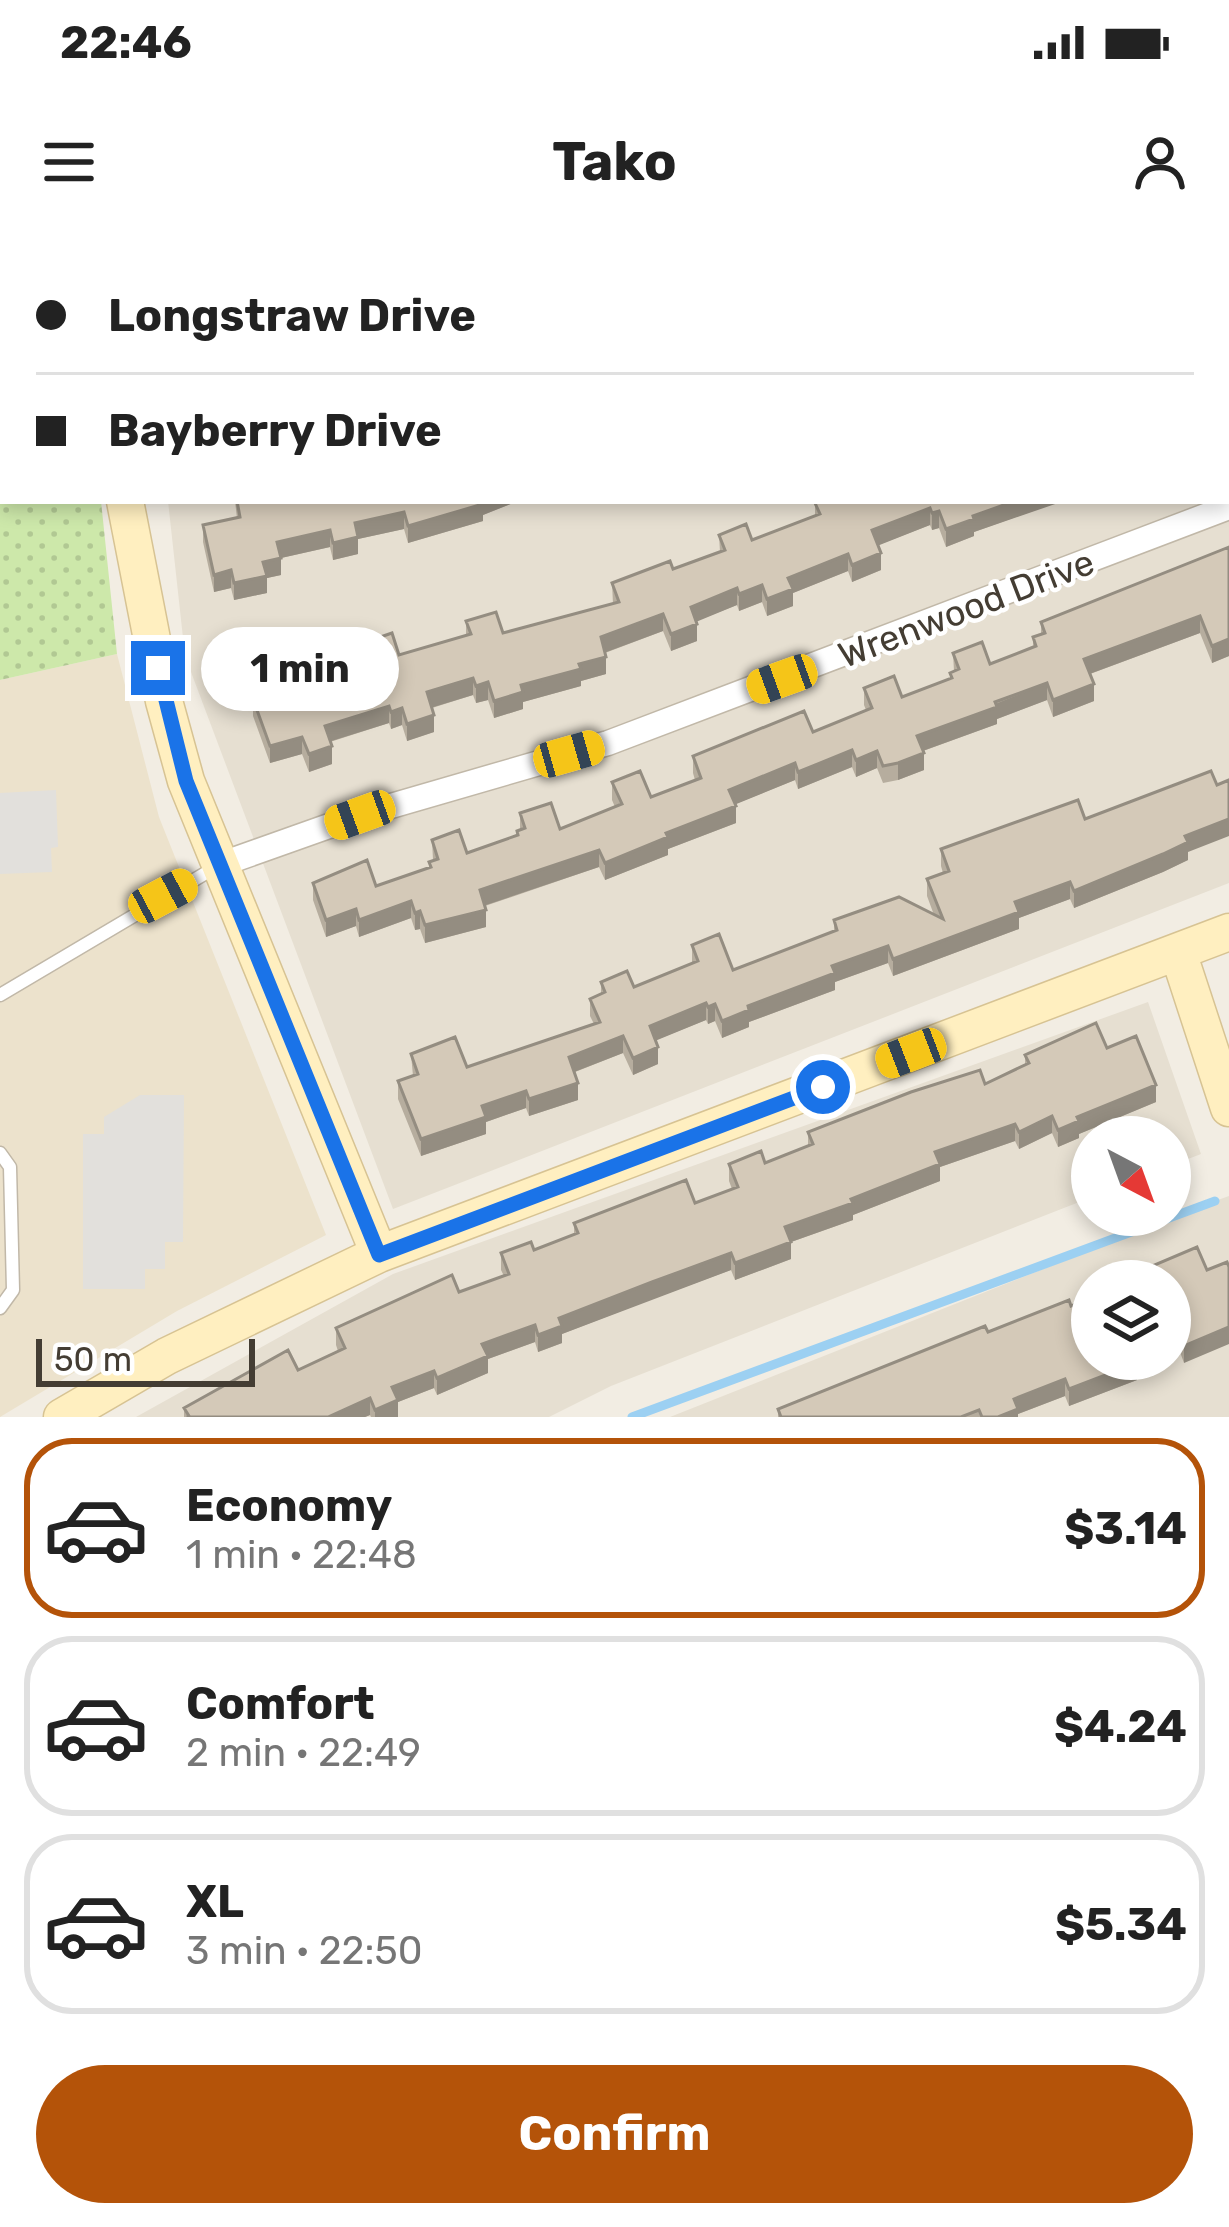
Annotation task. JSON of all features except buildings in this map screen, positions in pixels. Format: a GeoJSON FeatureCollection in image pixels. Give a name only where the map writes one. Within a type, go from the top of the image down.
{"type":"FeatureCollection","features":[{"type":"Feature","properties":{"kind":"street"},"geometry":{"type":"LineString","coordinates":[[126,504],[164,701],[186,781],[379,1255]]}},
{"type":"Feature","properties":{"kind":"street","name":"Wrenwood Drive"},"geometry":{"type":"LineString","coordinates":[[222,864],[360,815],[608,743],[1229,507]]}},
{"type":"Feature","properties":{"kind":"street"},"geometry":{"type":"LineString","coordinates":[[62,1417],[167,1356],[379,1255],[1229,932]]}},
{"type":"Feature","properties":{"kind":"street"},"geometry":{"type":"LineString","coordinates":[[1178,952],[1229,1108]]}},
{"type":"Feature","properties":{"kind":"lane"},"geometry":{"type":"LineString","coordinates":[[0,995],[222,864]]}},
{"type":"Feature","properties":{"kind":"lane"},"geometry":{"type":"LineString","coordinates":[[0,1153],[10,1167],[13,1289],[0,1308]]}},
{"type":"Feature","properties":{"kind":"shaded area"},"geometry":{"type":"Polygon","coordinates":[[[168,504],[1229,504],[1229,883],[393,1209],[185,656],[168,504]]]}},
{"type":"Feature","properties":{"kind":"shaded area"},"geometry":{"type":"Polygon","coordinates":[[[117,654],[159,817],[326,1235],[177,1311],[0,1417],[0,680],[117,654]]]}},
{"type":"Feature","properties":{"kind":"shaded area"},"geometry":{"type":"Polygon","coordinates":[[[56,790],[58,847],[51,848],[52,872],[0,874],[0,793],[56,790]]]}},
{"type":"Feature","properties":{"kind":"shaded area"},"geometry":{"type":"Polygon","coordinates":[[[1148,1002],[1188,1116],[1071,1116],[1071,1205],[611,1386],[549,1417],[136,1417],[393,1274],[1148,1002]]]}},
{"type":"Feature","properties":{"kind":"shaded area"},"geometry":{"type":"Polygon","coordinates":[[[140,1095],[184,1095],[183,1242],[165,1242],[165,1269],[145,1269],[145,1289],[83,1289],[83,1134],[104,1134],[104,1117],[140,1095]]]}},
{"type":"Feature","properties":{"kind":"shaded area"},"geometry":{"type":"Polygon","coordinates":[[[1191,1125],[1201,1154],[1191,1158],[1191,1125]]]}},
{"type":"Feature","properties":{"kind":"shaded area"},"geometry":{"type":"Polygon","coordinates":[[[1229,1196],[1229,1417],[670,1417],[1128,1236],[1191,1236],[1191,1211],[1229,1196]]]}},
{"type":"Feature","properties":{"kind":"green space"},"geometry":{"type":"Polygon","coordinates":[[[0,504],[101,504],[117,654],[0,680],[0,504]]]}},
{"type":"Feature","properties":{"kind":"waterway"},"geometry":{"type":"LineString","coordinates":[[632,1417],[1215,1201]]}},
{"type":"Feature","properties":{"kind":"route"},"geometry":{"type":"LineString","coordinates":[[158,668],[186,781],[379,1255],[823,1087]]}}]}
